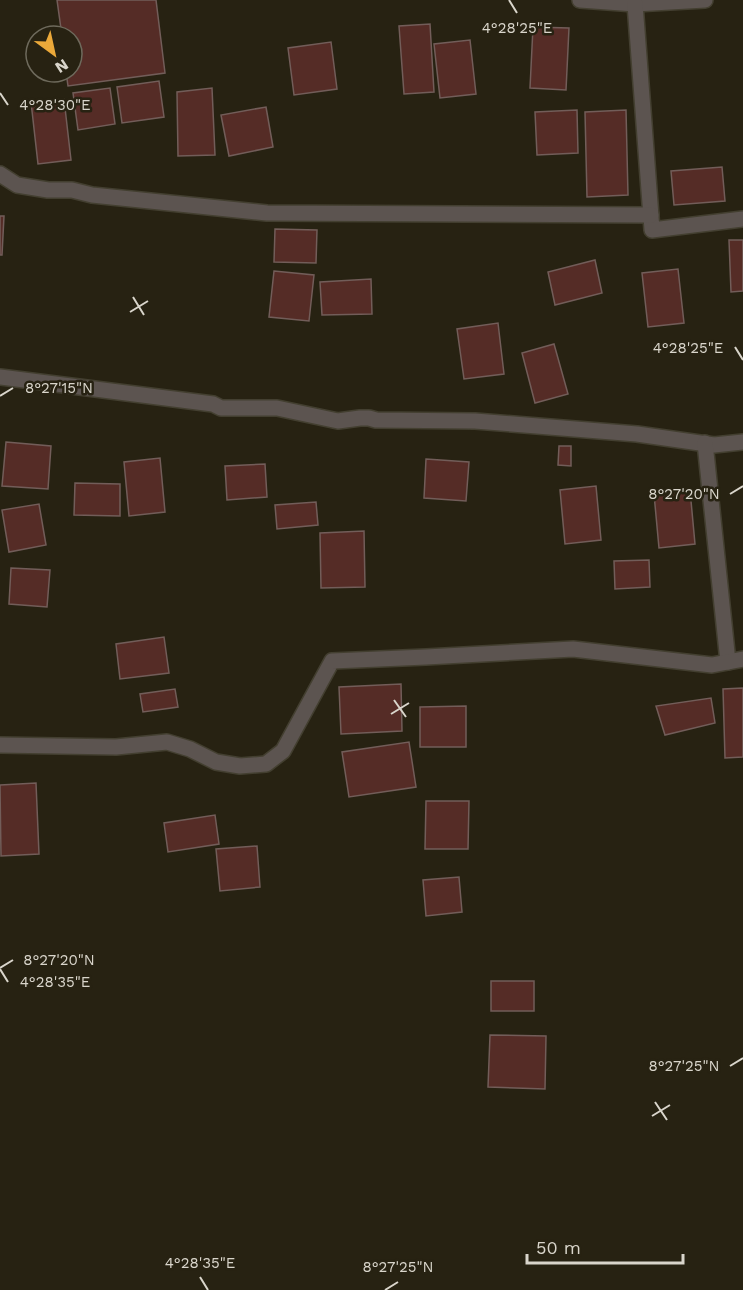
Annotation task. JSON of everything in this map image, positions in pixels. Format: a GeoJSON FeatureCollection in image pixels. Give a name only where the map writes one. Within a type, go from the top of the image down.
{"type":"FeatureCollection","features":[{"type":"Feature","properties":{"kind":"street"},"geometry":{"type":"LineString","coordinates":[[580,0],[635,4],[655,1],[705,0]]}},
{"type":"Feature","properties":{"kind":"street"},"geometry":{"type":"LineString","coordinates":[[635,4],[652,230],[743,219]]}},
{"type":"Feature","properties":{"kind":"street"},"geometry":{"type":"LineString","coordinates":[[0,174],[17,185],[48,190],[72,190],[92,195],[267,213],[651,215]]}},
{"type":"Feature","properties":{"kind":"street"},"geometry":{"type":"LineString","coordinates":[[0,377],[213,404],[221,408],[277,408],[338,421],[360,418],[475,421],[637,434],[714,445],[743,442]]}},
{"type":"Feature","properties":{"kind":"street"},"geometry":{"type":"LineString","coordinates":[[0,745],[116,747],[167,742],[190,749],[216,762],[240,766],[267,764],[283,751],[332,661],[573,649],[712,665],[736,660],[705,443]]}},
{"type":"Feature","properties":{"kind":"building"},"geometry":{"type":"Polygon","coordinates":[[[57,0],[156,0],[165,73],[84,84],[84,24],[60,24],[57,0]]]}},
{"type":"Feature","properties":{"kind":"building"},"geometry":{"type":"Polygon","coordinates":[[[430,24],[434,92],[404,94],[399,26],[430,24]]]}},
{"type":"Feature","properties":{"kind":"building"},"geometry":{"type":"Polygon","coordinates":[[[533,27],[569,28],[566,90],[530,88],[533,27]]]}},
{"type":"Feature","properties":{"kind":"building"},"geometry":{"type":"Polygon","coordinates":[[[470,40],[476,94],[440,98],[434,44],[470,40]]]}},
{"type":"Feature","properties":{"kind":"building"},"geometry":{"type":"Polygon","coordinates":[[[331,42],[337,89],[294,95],[288,48],[331,42]]]}},
{"type":"Feature","properties":{"kind":"building"},"geometry":{"type":"Polygon","coordinates":[[[159,81],[164,117],[122,123],[117,87],[159,81]]]}},
{"type":"Feature","properties":{"kind":"building"},"geometry":{"type":"Polygon","coordinates":[[[110,88],[115,124],[78,130],[73,93],[110,88]]]}},
{"type":"Feature","properties":{"kind":"building"},"geometry":{"type":"Polygon","coordinates":[[[212,88],[215,155],[178,156],[177,92],[212,88]]]}},
{"type":"Feature","properties":{"kind":"building"},"geometry":{"type":"Polygon","coordinates":[[[64,99],[71,160],[38,164],[31,102],[64,99]]]}},
{"type":"Feature","properties":{"kind":"building"},"geometry":{"type":"Polygon","coordinates":[[[266,107],[273,147],[229,156],[221,115],[266,107]]]}},
{"type":"Feature","properties":{"kind":"building"},"geometry":{"type":"Polygon","coordinates":[[[577,110],[578,153],[537,155],[535,112],[577,110]]]}},
{"type":"Feature","properties":{"kind":"building"},"geometry":{"type":"Polygon","coordinates":[[[626,110],[628,195],[587,197],[585,112],[626,110]]]}},
{"type":"Feature","properties":{"kind":"building"},"geometry":{"type":"Polygon","coordinates":[[[722,167],[725,201],[674,205],[671,171],[722,167]]]}},
{"type":"Feature","properties":{"kind":"building"},"geometry":{"type":"Polygon","coordinates":[[[0,216],[4,216],[2,255],[0,255],[0,216]]]}},
{"type":"Feature","properties":{"kind":"building"},"geometry":{"type":"Polygon","coordinates":[[[275,229],[317,230],[316,263],[274,262],[275,229]]]}},
{"type":"Feature","properties":{"kind":"building"},"geometry":{"type":"Polygon","coordinates":[[[729,240],[743,240],[743,291],[731,292],[729,240]]]}},
{"type":"Feature","properties":{"kind":"building"},"geometry":{"type":"Polygon","coordinates":[[[595,260],[602,293],[555,305],[548,272],[595,260]]]}},
{"type":"Feature","properties":{"kind":"building"},"geometry":{"type":"Polygon","coordinates":[[[678,269],[684,323],[648,327],[642,273],[678,269]]]}},
{"type":"Feature","properties":{"kind":"building"},"geometry":{"type":"Polygon","coordinates":[[[274,271],[314,275],[309,321],[269,317],[274,271]]]}},
{"type":"Feature","properties":{"kind":"building"},"geometry":{"type":"Polygon","coordinates":[[[371,279],[372,314],[322,315],[320,282],[371,279]]]}},
{"type":"Feature","properties":{"kind":"building"},"geometry":{"type":"Polygon","coordinates":[[[498,323],[504,374],[464,379],[457,329],[498,323]]]}},
{"type":"Feature","properties":{"kind":"building"},"geometry":{"type":"Polygon","coordinates":[[[554,344],[568,394],[535,403],[522,353],[554,344]]]}},
{"type":"Feature","properties":{"kind":"building"},"geometry":{"type":"Polygon","coordinates":[[[6,442],[51,446],[48,489],[2,486],[6,442]]]}},
{"type":"Feature","properties":{"kind":"building"},"geometry":{"type":"Polygon","coordinates":[[[559,446],[571,446],[571,466],[558,465],[559,446]]]}},
{"type":"Feature","properties":{"kind":"building"},"geometry":{"type":"Polygon","coordinates":[[[160,458],[165,512],[129,516],[124,462],[160,458]]]}},
{"type":"Feature","properties":{"kind":"building"},"geometry":{"type":"Polygon","coordinates":[[[426,459],[469,462],[466,501],[424,498],[426,459]]]}},
{"type":"Feature","properties":{"kind":"building"},"geometry":{"type":"Polygon","coordinates":[[[265,464],[267,497],[227,500],[225,466],[265,464]]]}},
{"type":"Feature","properties":{"kind":"building"},"geometry":{"type":"Polygon","coordinates":[[[75,483],[120,484],[120,516],[74,515],[75,483]]]}},
{"type":"Feature","properties":{"kind":"building"},"geometry":{"type":"Polygon","coordinates":[[[596,486],[601,540],[565,544],[560,490],[596,486]]]}},
{"type":"Feature","properties":{"kind":"building"},"geometry":{"type":"Polygon","coordinates":[[[690,490],[695,544],[659,548],[654,494],[690,490]]]}},
{"type":"Feature","properties":{"kind":"building"},"geometry":{"type":"Polygon","coordinates":[[[316,502],[318,525],[277,529],[275,505],[316,502]]]}},
{"type":"Feature","properties":{"kind":"building"},"geometry":{"type":"Polygon","coordinates":[[[39,504],[46,545],[9,552],[2,510],[39,504]]]}},
{"type":"Feature","properties":{"kind":"building"},"geometry":{"type":"Polygon","coordinates":[[[364,531],[365,587],[321,588],[320,533],[364,531]]]}},
{"type":"Feature","properties":{"kind":"building"},"geometry":{"type":"Polygon","coordinates":[[[649,560],[650,587],[615,589],[614,561],[649,560]]]}},
{"type":"Feature","properties":{"kind":"building"},"geometry":{"type":"Polygon","coordinates":[[[11,568],[50,570],[47,607],[9,604],[11,568]]]}},
{"type":"Feature","properties":{"kind":"building"},"geometry":{"type":"Polygon","coordinates":[[[164,637],[169,673],[120,679],[116,644],[164,637]]]}},
{"type":"Feature","properties":{"kind":"building"},"geometry":{"type":"Polygon","coordinates":[[[401,684],[402,731],[341,734],[339,687],[401,684]]]}},
{"type":"Feature","properties":{"kind":"building"},"geometry":{"type":"Polygon","coordinates":[[[743,688],[743,757],[725,758],[723,689],[743,688]]]}},
{"type":"Feature","properties":{"kind":"building"},"geometry":{"type":"Polygon","coordinates":[[[175,689],[178,707],[143,712],[140,694],[175,689]]]}},
{"type":"Feature","properties":{"kind":"building"},"geometry":{"type":"Polygon","coordinates":[[[711,698],[715,723],[665,735],[656,706],[711,698]]]}},
{"type":"Feature","properties":{"kind":"building"},"geometry":{"type":"Polygon","coordinates":[[[466,706],[466,747],[420,747],[420,707],[466,706]]]}},
{"type":"Feature","properties":{"kind":"building"},"geometry":{"type":"Polygon","coordinates":[[[409,742],[416,787],[349,797],[342,752],[409,742]]]}},
{"type":"Feature","properties":{"kind":"building"},"geometry":{"type":"Polygon","coordinates":[[[36,783],[39,854],[1,856],[0,785],[36,783]]]}},
{"type":"Feature","properties":{"kind":"building"},"geometry":{"type":"Polygon","coordinates":[[[426,801],[469,801],[468,849],[425,849],[426,801]]]}},
{"type":"Feature","properties":{"kind":"building"},"geometry":{"type":"Polygon","coordinates":[[[215,815],[219,844],[168,852],[164,823],[215,815]]]}},
{"type":"Feature","properties":{"kind":"building"},"geometry":{"type":"Polygon","coordinates":[[[257,846],[260,887],[220,891],[216,849],[257,846]]]}},
{"type":"Feature","properties":{"kind":"building"},"geometry":{"type":"Polygon","coordinates":[[[459,877],[462,912],[426,916],[423,880],[459,877]]]}},
{"type":"Feature","properties":{"kind":"building"},"geometry":{"type":"Polygon","coordinates":[[[491,981],[534,981],[534,1011],[491,1011],[491,981]]]}},
{"type":"Feature","properties":{"kind":"building"},"geometry":{"type":"Polygon","coordinates":[[[490,1035],[546,1036],[545,1089],[488,1087],[490,1035]]]}}]}
